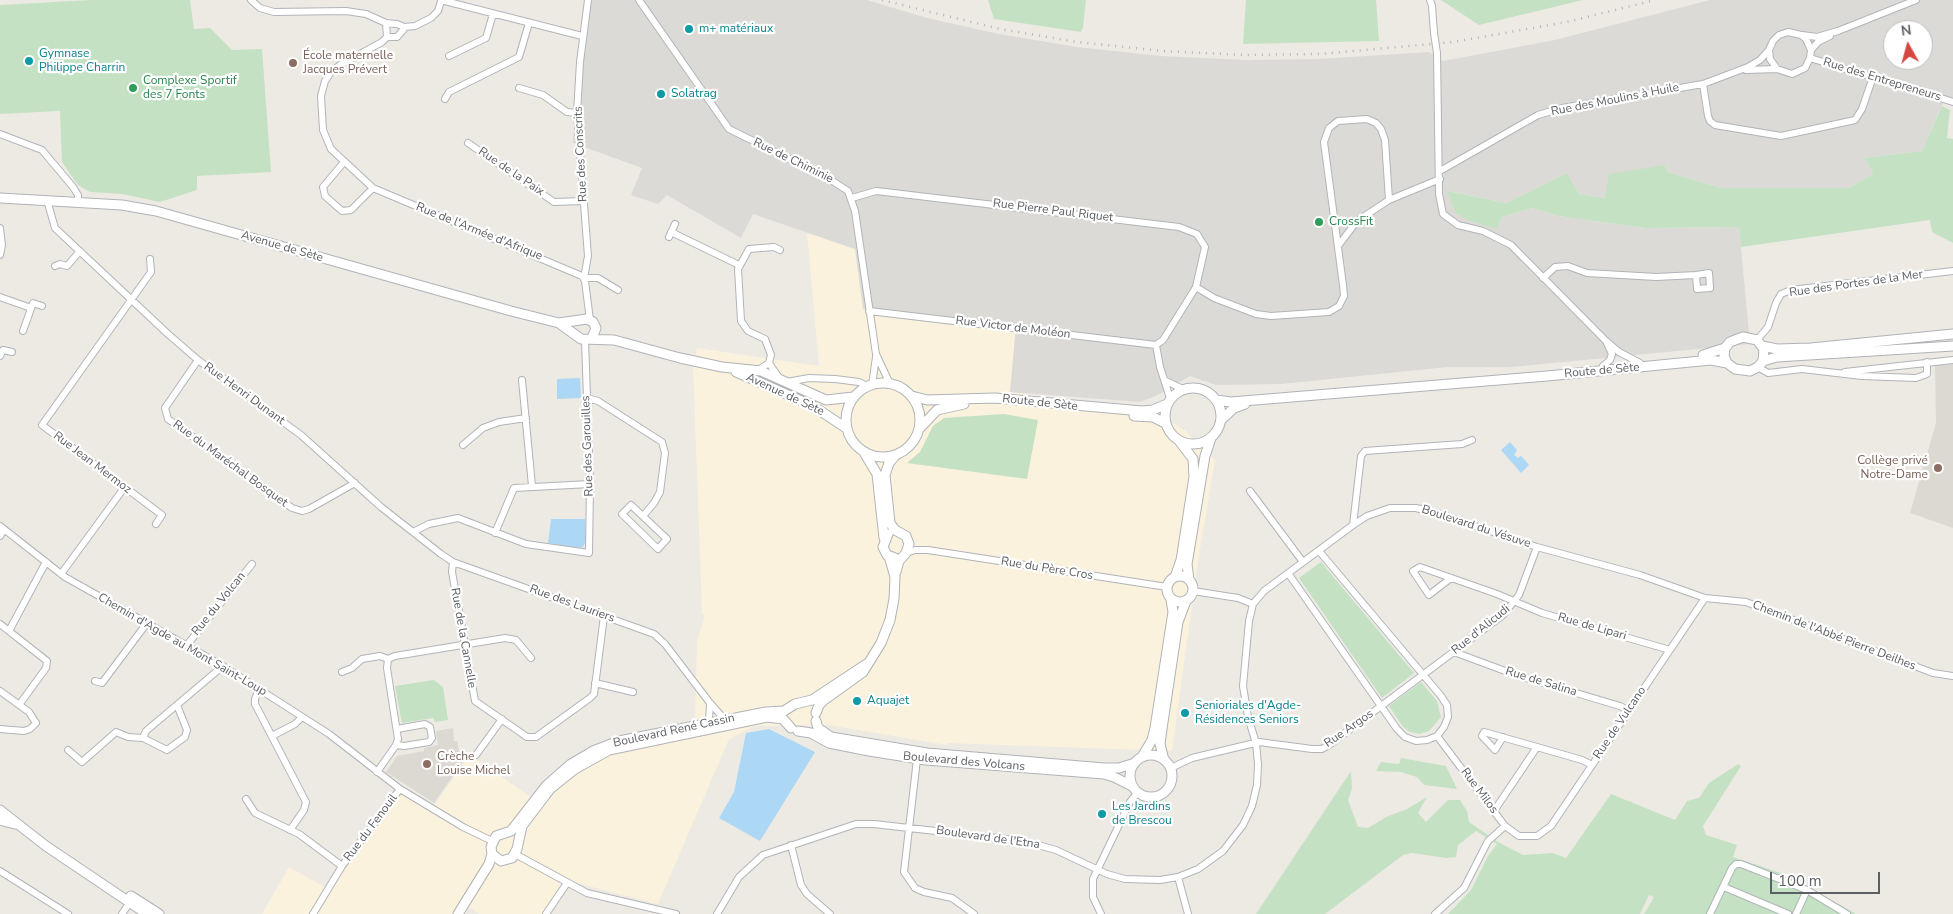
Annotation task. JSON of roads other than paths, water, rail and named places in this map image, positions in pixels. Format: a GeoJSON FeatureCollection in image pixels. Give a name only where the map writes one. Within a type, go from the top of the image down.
{"type":"FeatureCollection","features":[{"type":"Feature","properties":{"kind":"main road","name":"Avenue de Sète"},"geometry":{"type":"LineString","coordinates":[[0,198],[78,201],[122,205],[156,211],[328,261],[559,323],[586,323],[614,340],[645,350],[722,367],[756,379],[813,406],[846,428]]}},
{"type":"Feature","properties":{"kind":"main road","name":"Avenue de Sète"},"geometry":{"type":"LineString","coordinates":[[559,323],[588,339],[614,340]]}},
{"type":"Feature","properties":{"kind":"main road"},"geometry":{"type":"LineString","coordinates":[[576,334],[575,328],[586,323],[588,339]]}},
{"type":"Feature","properties":{"kind":"main road"},"geometry":{"type":"LineString","coordinates":[[1953,334],[1777,350],[1748,337],[1738,338],[1725,348],[1724,356],[1727,363],[1739,370],[1750,370],[1777,357],[1953,346]]}},
{"type":"Feature","properties":{"kind":"main road"},"geometry":{"type":"LineString","coordinates":[[1760,343],[1764,354],[1760,364]]}},
{"type":"Feature","properties":{"kind":"main road","name":"Route de Sète"},"geometry":{"type":"LineString","coordinates":[[1216,400],[1231,402],[1476,380],[1710,354],[1725,348]]}},
{"type":"Feature","properties":{"kind":"main road","name":"Route de Sète"},"geometry":{"type":"LineString","coordinates":[[1476,380],[1547,376],[1711,360],[1727,363]]}},
{"type":"Feature","properties":{"kind":"main road","name":"Avenue de Sète"},"geometry":{"type":"LineString","coordinates":[[722,367],[758,370],[826,400],[853,397]]}},
{"type":"Feature","properties":{"kind":"main road"},"geometry":{"type":"LineString","coordinates":[[868,663],[812,700],[791,706],[787,719],[794,729],[811,729],[819,705],[858,678],[868,663],[881,643],[890,620],[895,577],[908,540],[892,527],[890,523],[885,475],[889,462],[911,445],[920,428],[918,406],[912,396],[898,386],[890,384],[870,385],[853,397],[846,417],[846,428],[850,438],[865,454],[877,474],[884,538],[883,547],[889,556],[895,577]]}},
{"type":"Feature","properties":{"kind":"main road"},"geometry":{"type":"LineString","coordinates":[[1183,389],[1202,389],[1216,400],[1221,420],[1206,446],[1187,564],[1189,580],[1193,591],[1186,601],[1178,622],[1160,744],[1164,760],[1171,768],[1171,784],[1160,796],[1152,798],[1134,789],[1130,778],[1152,740],[1155,728],[1173,612],[1167,587],[1175,577],[1181,560],[1194,477],[1193,458],[1180,441],[1171,435],[1165,423],[1164,414],[1169,401],[1183,389]]}},
{"type":"Feature","properties":{"kind":"main road","name":"Route de Sète"},"geometry":{"type":"LineString","coordinates":[[912,396],[927,400],[995,398],[1142,411],[1169,401]]}},
{"type":"Feature","properties":{"kind":"main road","name":"Route de Sète"},"geometry":{"type":"LineString","coordinates":[[1221,420],[1234,408],[1254,400]]}},
{"type":"Feature","properties":{"kind":"main road","name":"Route de Sète"},"geometry":{"type":"LineString","coordinates":[[920,428],[937,410],[953,405],[973,403],[1153,417],[1165,423]]}},
{"type":"Feature","properties":{"kind":"main road"},"geometry":{"type":"LineString","coordinates":[[1180,441],[1197,444],[1212,436]]}},
{"type":"Feature","properties":{"kind":"main road"},"geometry":{"type":"LineString","coordinates":[[865,454],[875,457],[895,456]]}},
{"type":"Feature","properties":{"kind":"main road"},"geometry":{"type":"LineString","coordinates":[[884,538],[891,532],[900,532]]}},
{"type":"Feature","properties":{"kind":"main road"},"geometry":{"type":"LineString","coordinates":[[889,556],[904,555]]}},
{"type":"Feature","properties":{"kind":"main road"},"geometry":{"type":"LineString","coordinates":[[1175,577],[1182,576],[1189,580]]}},
{"type":"Feature","properties":{"kind":"main road"},"geometry":{"type":"LineString","coordinates":[[1171,600],[1178,602],[1186,601]]}},
{"type":"Feature","properties":{"kind":"main road"},"geometry":{"type":"LineString","coordinates":[[804,702],[811,706],[816,717]]}},
{"type":"Feature","properties":{"kind":"main road","name":"Boulevard René Cassin"},"geometry":{"type":"LineString","coordinates":[[502,834],[511,831],[546,786],[572,764],[594,751],[620,741],[725,720],[784,711],[791,706]]}},
{"type":"Feature","properties":{"kind":"main road","name":"Boulevard René Cassin"},"geometry":{"type":"LineString","coordinates":[[517,844],[522,826],[550,789],[575,769],[609,750],[767,717],[783,719],[794,729]]}},
{"type":"Feature","properties":{"kind":"main road","name":"Boulevard des Volcans"},"geometry":{"type":"LineString","coordinates":[[816,717],[818,728],[831,737],[926,753],[1104,768],[1119,768],[1139,760]]}},
{"type":"Feature","properties":{"kind":"main road","name":"Boulevard des Volcans"},"geometry":{"type":"LineString","coordinates":[[794,729],[811,733],[821,740],[847,748],[917,759],[1104,774],[1120,779],[1134,789]]}},
{"type":"Feature","properties":{"kind":"main road"},"geometry":{"type":"LineString","coordinates":[[1139,760],[1150,755],[1164,760]]}},
{"type":"Feature","properties":{"kind":"main road"},"geometry":{"type":"LineString","coordinates":[[0,810],[17,825],[159,914]]}},
{"type":"Feature","properties":{"kind":"main road"},"geometry":{"type":"LineString","coordinates":[[0,820],[17,825]]}},
{"type":"Feature","properties":{"kind":"main road"},"geometry":{"type":"LineString","coordinates":[[458,914],[489,864],[492,854],[490,847],[492,841],[502,834],[514,838],[517,844],[515,854],[507,861],[502,861],[494,867],[464,914]]}},
{"type":"Feature","properties":{"kind":"main road"},"geometry":{"type":"LineString","coordinates":[[39,839],[147,914]]}},
{"type":"Feature","properties":{"kind":"main road"},"geometry":{"type":"LineString","coordinates":[[492,854],[502,861]]}},
{"type":"Feature","properties":{"kind":"street"},"geometry":{"type":"LineString","coordinates":[[251,0],[260,8],[274,12],[356,12],[375,16],[386,23],[404,27],[415,26],[430,18],[438,11],[441,0],[582,36]]}},
{"type":"Feature","properties":{"kind":"street","name":"Rue des Conscrits"},"geometry":{"type":"LineString","coordinates":[[584,278],[588,256],[577,112],[582,36],[588,0]]}},
{"type":"Feature","properties":{"kind":"street","name":"Rue de Chiminie"},"geometry":{"type":"LineString","coordinates":[[639,0],[729,129],[828,178],[844,187],[852,198]]}},
{"type":"Feature","properties":{"kind":"street"},"geometry":{"type":"LineString","coordinates":[[1430,0],[1437,52],[1439,194],[1443,214],[1458,225],[1503,240],[1517,250],[1605,340],[1619,352],[1640,362]]}},
{"type":"Feature","properties":{"kind":"street"},"geometry":{"type":"LineString","coordinates":[[1801,35],[1806,39],[1811,50],[1810,58],[1805,68],[1796,73],[1785,73],[1777,69],[1770,60],[1769,50],[1778,35],[1788,32],[1817,37],[1838,31],[1916,0]]}},
{"type":"Feature","properties":{"kind":"street"},"geometry":{"type":"LineString","coordinates":[[450,56],[486,38],[493,14]]}},
{"type":"Feature","properties":{"kind":"street"},"geometry":{"type":"LineString","coordinates":[[386,23],[387,37]]}},
{"type":"Feature","properties":{"kind":"street"},"geometry":{"type":"LineString","coordinates":[[445,99],[449,92],[519,57],[529,23]]}},
{"type":"Feature","properties":{"kind":"street","name":"Rue de l'Armée d'Afrique"},"geometry":{"type":"LineString","coordinates":[[404,27],[397,37],[387,37],[382,42],[336,68],[323,86],[322,101],[325,137],[331,149],[373,188],[577,272],[584,278],[598,278],[618,290]]}},
{"type":"Feature","properties":{"kind":"street"},"geometry":{"type":"LineString","coordinates":[[1811,50],[1818,42],[1838,31]]}},
{"type":"Feature","properties":{"kind":"street","name":"Rue des Moulins à Huile"},"geometry":{"type":"LineString","coordinates":[[1440,171],[1538,115],[1550,111],[1703,84],[1742,70],[1760,60],[1769,50]]}},
{"type":"Feature","properties":{"kind":"street","name":"Rue des Entrepreneurs"},"geometry":{"type":"LineString","coordinates":[[1810,58],[1953,102]]}},
{"type":"Feature","properties":{"kind":"street","name":"Rue des Moulins à Huile"},"geometry":{"type":"LineString","coordinates":[[1742,70],[1777,69]]}},
{"type":"Feature","properties":{"kind":"street"},"geometry":{"type":"LineString","coordinates":[[1703,84],[1710,122],[1715,125],[1781,136],[1855,120],[1862,109],[1873,77]]}},
{"type":"Feature","properties":{"kind":"street"},"geometry":{"type":"LineString","coordinates":[[520,88],[542,95],[567,112],[577,112]]}},
{"type":"Feature","properties":{"kind":"street"},"geometry":{"type":"LineString","coordinates":[[1169,401],[1166,381],[1160,367],[1156,345],[1163,340],[1196,287],[1214,298],[1256,314],[1271,316],[1333,311],[1340,304],[1344,296],[1324,142],[1329,128],[1338,122],[1367,119],[1376,123],[1381,129],[1385,140],[1389,200]]}},
{"type":"Feature","properties":{"kind":"street"},"geometry":{"type":"LineString","coordinates":[[0,134],[42,150],[73,187],[78,195],[78,201]]}},
{"type":"Feature","properties":{"kind":"street","name":"Rue de la Paix"},"geometry":{"type":"LineString","coordinates":[[468,143],[554,202],[583,201]]}},
{"type":"Feature","properties":{"kind":"street"},"geometry":{"type":"LineString","coordinates":[[344,162],[323,187],[325,196],[342,211],[351,210],[373,188]]}},
{"type":"Feature","properties":{"kind":"street"},"geometry":{"type":"LineString","coordinates":[[1338,246],[1357,221],[1389,200],[1440,179]]}},
{"type":"Feature","properties":{"kind":"street","name":"Rue Pierre Paul Riquet"},"geometry":{"type":"LineString","coordinates":[[852,198],[876,191],[1189,229],[1197,234],[1205,247],[1196,287]]}},
{"type":"Feature","properties":{"kind":"street"},"geometry":{"type":"LineString","coordinates":[[852,198],[876,354],[890,384]]}},
{"type":"Feature","properties":{"kind":"street","name":"Rue Henri Dunant"},"geometry":{"type":"LineString","coordinates":[[47,200],[55,228],[131,300],[198,360],[301,435],[413,532]]}},
{"type":"Feature","properties":{"kind":"street"},"geometry":{"type":"LineString","coordinates":[[1335,222],[1357,221]]}},
{"type":"Feature","properties":{"kind":"street"},"geometry":{"type":"LineString","coordinates":[[675,224],[670,234],[740,265]]}},
{"type":"Feature","properties":{"kind":"street"},"geometry":{"type":"LineString","coordinates":[[0,228],[2,246],[0,255]]}},
{"type":"Feature","properties":{"kind":"street"},"geometry":{"type":"LineString","coordinates":[[758,370],[769,363],[771,355],[768,343],[761,336],[748,331],[741,321],[737,286],[740,265],[749,249],[774,247],[780,250]]}},
{"type":"Feature","properties":{"kind":"street"},"geometry":{"type":"LineString","coordinates":[[55,266],[60,264],[67,266],[80,251]]}},
{"type":"Feature","properties":{"kind":"street"},"geometry":{"type":"LineString","coordinates":[[131,300],[151,272],[150,259]]}},
{"type":"Feature","properties":{"kind":"street"},"geometry":{"type":"LineString","coordinates":[[1543,278],[1557,266],[1568,266],[1587,273],[1656,277],[1696,275]]}},
{"type":"Feature","properties":{"kind":"street","name":"Rue des Portes de la Mer"},"geometry":{"type":"LineString","coordinates":[[1760,343],[1781,294],[1791,290],[1953,271]]}},
{"type":"Feature","properties":{"kind":"street"},"geometry":{"type":"LineString","coordinates":[[584,278],[586,323]]}},
{"type":"Feature","properties":{"kind":"street"},"geometry":{"type":"LineString","coordinates":[[0,297],[31,308]]}},
{"type":"Feature","properties":{"kind":"street","name":"Rue Jean Mermoz"},"geometry":{"type":"LineString","coordinates":[[131,300],[42,424],[162,515],[156,524]]}},
{"type":"Feature","properties":{"kind":"street"},"geometry":{"type":"LineString","coordinates":[[23,331],[33,303],[42,306]]}},
{"type":"Feature","properties":{"kind":"street","name":"Rue Victor de Moléon"},"geometry":{"type":"LineString","coordinates":[[870,311],[1156,345]]}},
{"type":"Feature","properties":{"kind":"street","name":"Rue des Garouilles"},"geometry":{"type":"LineString","coordinates":[[495,533],[526,544],[589,553],[588,339]]}},
{"type":"Feature","properties":{"kind":"street"},"geometry":{"type":"LineString","coordinates":[[1603,366],[1610,360],[1612,354],[1605,340]]}},
{"type":"Feature","properties":{"kind":"street"},"geometry":{"type":"LineString","coordinates":[[0,356],[4,350],[12,352]]}},
{"type":"Feature","properties":{"kind":"street"},"geometry":{"type":"LineString","coordinates":[[769,363],[783,380],[809,378],[836,379],[870,385],[876,354]]}},
{"type":"Feature","properties":{"kind":"street","name":"Rue du Maréchal Bosquet"},"geometry":{"type":"LineString","coordinates":[[198,360],[165,408],[168,419],[292,508],[302,511],[309,509],[355,483]]}},
{"type":"Feature","properties":{"kind":"street"},"geometry":{"type":"LineString","coordinates":[[1837,373],[1863,368],[1953,360]]}},
{"type":"Feature","properties":{"kind":"street"},"geometry":{"type":"LineString","coordinates":[[1760,364],[1768,373],[1802,369],[1916,378],[1927,374],[1927,362]]}},
{"type":"Feature","properties":{"kind":"street"},"geometry":{"type":"LineString","coordinates":[[522,380],[532,486]]}},
{"type":"Feature","properties":{"kind":"street"},"geometry":{"type":"LineString","coordinates":[[1166,381],[1183,389]]}},
{"type":"Feature","properties":{"kind":"street"},"geometry":{"type":"LineString","coordinates":[[587,398],[598,401],[662,442],[665,459],[660,492],[643,516]]}},
{"type":"Feature","properties":{"kind":"street"},"geometry":{"type":"LineString","coordinates":[[463,445],[483,428],[499,422],[526,418]]}},
{"type":"Feature","properties":{"kind":"street"},"geometry":{"type":"LineString","coordinates":[[1353,525],[1361,456],[1365,451],[1462,444],[1472,440]]}},
{"type":"Feature","properties":{"kind":"street"},"geometry":{"type":"LineString","coordinates":[[413,532],[429,524],[458,518],[495,533],[511,492],[519,486],[590,484]]}},
{"type":"Feature","properties":{"kind":"street"},"geometry":{"type":"LineString","coordinates":[[61,574],[124,488]]}},
{"type":"Feature","properties":{"kind":"street"},"geometry":{"type":"LineString","coordinates":[[1250,491],[1304,562]]}},
{"type":"Feature","properties":{"kind":"street"},"geometry":{"type":"LineString","coordinates":[[631,505],[643,516],[667,540],[658,549],[622,514],[631,505]]}},
{"type":"Feature","properties":{"kind":"street","name":"Boulevard du Vésuve"},"geometry":{"type":"LineString","coordinates":[[1253,604],[1264,591],[1353,525],[1378,511],[1402,506],[1416,508],[1537,547],[1640,575],[1714,600]]}},
{"type":"Feature","properties":{"kind":"street"},"geometry":{"type":"LineString","coordinates":[[0,536],[2,527]]}},
{"type":"Feature","properties":{"kind":"street","name":"Chemin d'Agde au Mont Saint-Loup"},"geometry":{"type":"LineString","coordinates":[[2,527],[61,574],[223,666],[329,734],[400,789],[463,827],[492,841]]}},
{"type":"Feature","properties":{"kind":"street","name":"Rue des Lauriers"},"geometry":{"type":"LineString","coordinates":[[413,532],[453,562],[654,634],[725,720]]}},
{"type":"Feature","properties":{"kind":"street","name":"Rue du Père Cros"},"geometry":{"type":"LineString","coordinates":[[908,540],[915,546],[928,550],[1167,587]]}},
{"type":"Feature","properties":{"kind":"street","name":"Rue d'Alicudi"},"geometry":{"type":"LineString","coordinates":[[1423,674],[1503,615],[1515,602],[1537,547]]}},
{"type":"Feature","properties":{"kind":"street","name":"Rue du Père Cros"},"geometry":{"type":"LineString","coordinates":[[904,555],[915,550],[928,550]]}},
{"type":"Feature","properties":{"kind":"street"},"geometry":{"type":"LineString","coordinates":[[1288,573],[1323,626],[1397,729],[1405,737],[1416,741],[1427,740],[1437,736],[1447,719],[1447,705],[1319,551]]}},
{"type":"Feature","properties":{"kind":"street"},"geometry":{"type":"LineString","coordinates":[[9,631],[46,562]]}},
{"type":"Feature","properties":{"kind":"street","name":"Rue de la Cannelle"},"geometry":{"type":"LineString","coordinates":[[453,562],[452,572],[476,700],[527,737],[536,737],[590,698],[596,683],[604,616]]}},
{"type":"Feature","properties":{"kind":"street","name":"Rue du Volcan"},"geometry":{"type":"LineString","coordinates":[[187,645],[252,564]]}},
{"type":"Feature","properties":{"kind":"street","name":"Rue de Lipari"},"geometry":{"type":"LineString","coordinates":[[1451,578],[1429,594],[1412,571],[1420,567],[1451,578],[1515,602],[1542,613],[1670,650]]}},
{"type":"Feature","properties":{"kind":"street"},"geometry":{"type":"LineString","coordinates":[[1193,591],[1238,598],[1253,604],[1249,621],[1243,686],[1248,718],[1256,743]]}},
{"type":"Feature","properties":{"kind":"street","name":"Rue de Vulcano"},"geometry":{"type":"LineString","coordinates":[[1528,837],[1537,836],[1551,826],[1705,598]]}},
{"type":"Feature","properties":{"kind":"street","name":"Chemin de l'Abbé Pierre Deilhes"},"geometry":{"type":"LineString","coordinates":[[1714,600],[1746,602],[1933,673],[1953,676]]}},
{"type":"Feature","properties":{"kind":"street"},"geometry":{"type":"LineString","coordinates":[[95,681],[102,683],[147,623]]}},
{"type":"Feature","properties":{"kind":"street"},"geometry":{"type":"LineString","coordinates":[[0,624],[44,658],[48,664],[19,705]]}},
{"type":"Feature","properties":{"kind":"street"},"geometry":{"type":"LineString","coordinates":[[342,672],[352,668],[362,659],[380,656],[388,659],[464,644],[510,638],[516,640],[531,658]]}},
{"type":"Feature","properties":{"kind":"street","name":"Rue de Salina"},"geometry":{"type":"LineString","coordinates":[[1454,652],[1516,675],[1628,710]]}},
{"type":"Feature","properties":{"kind":"street"},"geometry":{"type":"LineString","coordinates":[[377,772],[396,745],[397,729],[386,668],[388,659]]}},
{"type":"Feature","properties":{"kind":"street"},"geometry":{"type":"LineString","coordinates":[[143,738],[146,731],[223,666]]}},
{"type":"Feature","properties":{"kind":"street"},"geometry":{"type":"LineString","coordinates":[[1382,706],[1423,674]]}},
{"type":"Feature","properties":{"kind":"street"},"geometry":{"type":"LineString","coordinates":[[596,683],[633,692]]}},
{"type":"Feature","properties":{"kind":"street"},"geometry":{"type":"LineString","coordinates":[[259,689],[256,694],[256,704],[306,802],[304,810],[290,830]]}},
{"type":"Feature","properties":{"kind":"street"},"geometry":{"type":"LineString","coordinates":[[0,691],[35,720],[34,726],[24,730],[0,728]]}},
{"type":"Feature","properties":{"kind":"street"},"geometry":{"type":"LineString","coordinates":[[68,750],[82,762],[116,732],[128,737],[143,738],[167,750],[185,737],[187,730],[178,703]]}},
{"type":"Feature","properties":{"kind":"street"},"geometry":{"type":"LineString","coordinates":[[706,724],[709,720],[710,703]]}},
{"type":"Feature","properties":{"kind":"street","name":"Rue Argos"},"geometry":{"type":"LineString","coordinates":[[1171,768],[1192,758],[1256,743],[1322,749],[1382,706]]}},
{"type":"Feature","properties":{"kind":"street"},"geometry":{"type":"LineString","coordinates":[[272,736],[294,724],[302,717]]}},
{"type":"Feature","properties":{"kind":"street"},"geometry":{"type":"LineString","coordinates":[[476,755],[502,719]]}},
{"type":"Feature","properties":{"kind":"street"},"geometry":{"type":"LineString","coordinates":[[396,745],[404,746],[429,742],[432,738],[430,727],[425,724],[397,729]]}},
{"type":"Feature","properties":{"kind":"street","name":"Rue Milos"},"geometry":{"type":"LineString","coordinates":[[1437,736],[1505,826],[1519,836],[1528,837]]}},
{"type":"Feature","properties":{"kind":"street"},"geometry":{"type":"LineString","coordinates":[[1504,737],[1582,760],[1592,765]]}},
{"type":"Feature","properties":{"kind":"street","name":"Boulevard de l'Etna"},"geometry":{"type":"LineString","coordinates":[[717,914],[740,877],[750,865],[772,850],[856,824],[908,827],[1024,841],[1056,850],[1096,869],[1125,879],[1142,881],[1178,877],[1198,869],[1215,857],[1231,842],[1243,825],[1252,806],[1257,785],[1256,743]]}},
{"type":"Feature","properties":{"kind":"street"},"geometry":{"type":"LineString","coordinates":[[1494,812],[1537,747]]}},
{"type":"Feature","properties":{"kind":"street"},"geometry":{"type":"LineString","coordinates":[[917,759],[904,872],[908,881],[924,892],[952,898],[974,914]]}},
{"type":"Feature","properties":{"kind":"street","name":"Rue du Fenouil"},"geometry":{"type":"LineString","coordinates":[[313,914],[342,866],[400,789]]}},
{"type":"Feature","properties":{"kind":"street"},"geometry":{"type":"LineString","coordinates":[[1101,914],[1091,890],[1096,869],[1130,802],[1134,789]]}},
{"type":"Feature","properties":{"kind":"street","name":"Rue du Fenouil"},"geometry":{"type":"LineString","coordinates":[[246,799],[255,813],[290,830],[342,866]]}},
{"type":"Feature","properties":{"kind":"street"},"geometry":{"type":"LineString","coordinates":[[1435,914],[1464,888],[1488,842],[1505,826]]}},
{"type":"Feature","properties":{"kind":"street"},"geometry":{"type":"LineString","coordinates":[[791,845],[801,885],[807,894],[830,914]]}},
{"type":"Feature","properties":{"kind":"street"},"geometry":{"type":"LineString","coordinates":[[515,854],[587,893],[676,914]]}},
{"type":"Feature","properties":{"kind":"street"},"geometry":{"type":"LineString","coordinates":[[1710,914],[1732,868],[1736,864],[1741,864],[1807,890],[1843,913]]}},
{"type":"Feature","properties":{"kind":"street"},"geometry":{"type":"LineString","coordinates":[[0,871],[68,914]]}},
{"type":"Feature","properties":{"kind":"street"},"geometry":{"type":"LineString","coordinates":[[1178,877],[1188,914]]}},
{"type":"Feature","properties":{"kind":"street"},"geometry":{"type":"LineString","coordinates":[[546,914],[566,883]]}},
{"type":"Feature","properties":{"kind":"street"},"geometry":{"type":"LineString","coordinates":[[1724,887],[1788,914]]}},
{"type":"Feature","properties":{"kind":"street"},"geometry":{"type":"LineString","coordinates":[[1796,914],[1807,890]]}},
{"type":"Feature","properties":{"kind":"street"},"geometry":{"type":"LineString","coordinates":[[122,914],[130,902]]}},
{"type":"Feature","properties":{"kind":"water"},"geometry":{"type":"Polygon","coordinates":[[[580,378],[581,398],[557,399],[557,379],[580,378]]]}},
{"type":"Feature","properties":{"kind":"water"},"geometry":{"type":"Polygon","coordinates":[[[1510,442],[1517,450],[1514,455],[1518,458],[1521,456],[1529,465],[1521,473],[1501,450],[1510,442]]]}},
{"type":"Feature","properties":{"kind":"water"},"geometry":{"type":"Polygon","coordinates":[[[551,519],[585,519],[586,541],[583,547],[578,548],[548,543],[551,519]]]}},
{"type":"Feature","properties":{"kind":"water"},"geometry":{"type":"Polygon","coordinates":[[[769,729],[815,752],[760,841],[719,818],[734,792],[746,733],[769,729]]]}},
{"type":"Feature","properties":{"kind":"railway"},"geometry":{"type":"LineString","coordinates":[[882,0],[1000,29],[1077,42],[1162,51],[1245,55],[1320,54],[1453,42],[1567,22],[1655,0]]}},
{"type":"Feature","properties":{"kind":"place","name":"m+ matériaux"},"geometry":{"type":"Point","coordinates":[689,29]}},
{"type":"Feature","properties":{"kind":"place","name":"Gymnase Philippe Charrin"},"geometry":{"type":"Point","coordinates":[29,61]}},
{"type":"Feature","properties":{"kind":"place","name":"École maternelle Jacques Prévert"},"geometry":{"type":"Point","coordinates":[293,63]}},
{"type":"Feature","properties":{"kind":"place","name":"Complexe Sportif des 7 Fonts"},"geometry":{"type":"Point","coordinates":[133,88]}},
{"type":"Feature","properties":{"kind":"place","name":"Solatrag"},"geometry":{"type":"Point","coordinates":[661,94]}},
{"type":"Feature","properties":{"kind":"place","name":"CrossFit"},"geometry":{"type":"Point","coordinates":[1319,222]}},
{"type":"Feature","properties":{"kind":"place","name":"Collège privé Notre-Dame"},"geometry":{"type":"Point","coordinates":[1938,468]}},
{"type":"Feature","properties":{"kind":"place","name":"Aquajet"},"geometry":{"type":"Point","coordinates":[857,701]}},
{"type":"Feature","properties":{"kind":"place","name":"Senioriales d'Agde- Résidences Seniors"},"geometry":{"type":"Point","coordinates":[1185,713]}},
{"type":"Feature","properties":{"kind":"place","name":"Crèche Louise Michel"},"geometry":{"type":"Point","coordinates":[427,764]}},
{"type":"Feature","properties":{"kind":"place","name":"Les Jardins de Brescou"},"geometry":{"type":"Point","coordinates":[1102,814]}}]}
